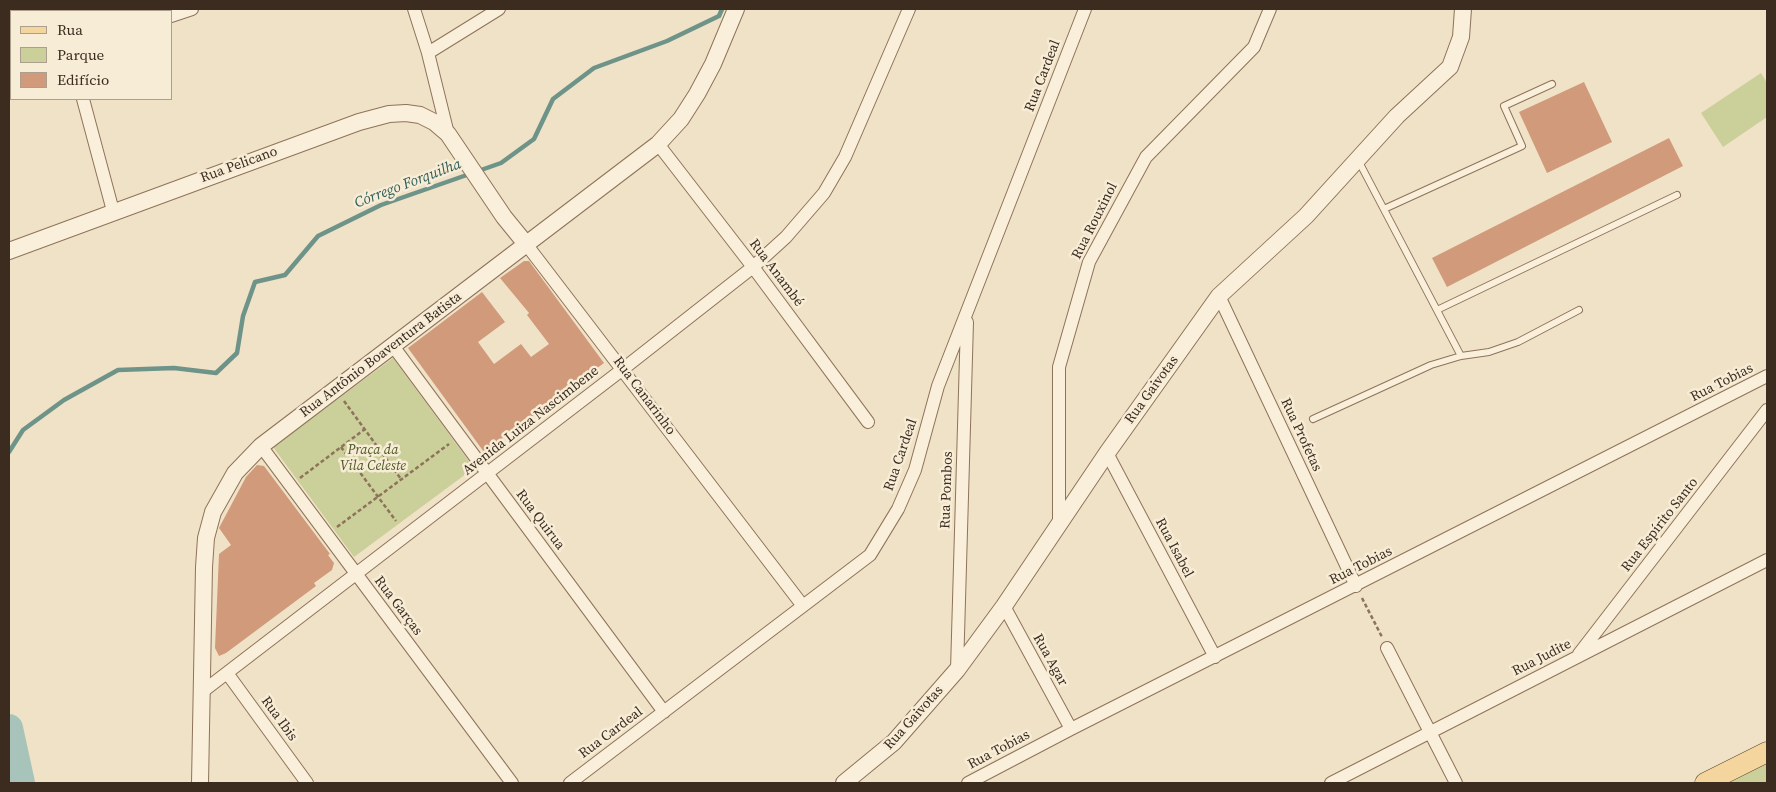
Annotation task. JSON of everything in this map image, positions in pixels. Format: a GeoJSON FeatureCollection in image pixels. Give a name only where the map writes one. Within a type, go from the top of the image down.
{"type":"FeatureCollection","features":[{"type":"Feature","properties":{"kind":"main road"},"geometry":{"type":"LineString","coordinates":[[1705,783],[1767,752]]}},
{"type":"Feature","properties":{"kind":"street"},"geometry":{"type":"LineString","coordinates":[[172,16],[192,9]]}},
{"type":"Feature","properties":{"kind":"street"},"geometry":{"type":"LineString","coordinates":[[414,9],[428,53],[448,134]]}},
{"type":"Feature","properties":{"kind":"street"},"geometry":{"type":"LineString","coordinates":[[428,53],[500,9]]}},
{"type":"Feature","properties":{"kind":"street","name":"Rua Antônio Boaventura Batista"},"geometry":{"type":"LineString","coordinates":[[200,783],[204,567],[208,525],[226,486],[244,463],[261,446],[658,144],[682,119],[697,94],[736,9]]}},
{"type":"Feature","properties":{"kind":"street","name":"Avenida Luiza Nascimbene"},"geometry":{"type":"LineString","coordinates":[[202,692],[623,369],[753,267],[786,237],[805,217],[833,179],[845,157],[909,9]]}},
{"type":"Feature","properties":{"kind":"street","name":"Rua Cardeal"},"geometry":{"type":"LineString","coordinates":[[570,783],[870,556],[898,509],[915,470],[938,386],[1085,9]]}},
{"type":"Feature","properties":{"kind":"street","name":"Rua Rouxinol"},"geometry":{"type":"LineString","coordinates":[[1059,524],[1059,367],[1089,262],[1146,157],[1254,47],[1270,9]]}},
{"type":"Feature","properties":{"kind":"street","name":"Rua Gaivotas"},"geometry":{"type":"LineString","coordinates":[[844,783],[894,742],[957,670],[1004,606],[1107,453],[1219,296],[1306,216],[1397,116],[1450,67],[1461,37],[1463,9]]}},
{"type":"Feature","properties":{"kind":"street"},"geometry":{"type":"LineString","coordinates":[[83,100],[112,211]]}},
{"type":"Feature","properties":{"kind":"street","name":"Rua Pelicano"},"geometry":{"type":"LineString","coordinates":[[9,251],[112,211],[375,116],[388,114],[406,113],[420,115],[434,122],[448,134],[483,186]]}},
{"type":"Feature","properties":{"kind":"street","name":"Rua Anambé"},"geometry":{"type":"LineString","coordinates":[[658,144],[753,267],[868,422]]}},
{"type":"Feature","properties":{"kind":"street","name":"Rua Canarinho"},"geometry":{"type":"LineString","coordinates":[[483,186],[504,217],[623,369],[803,606]]}},
{"type":"Feature","properties":{"kind":"street","name":"Rua Profetas"},"geometry":{"type":"LineString","coordinates":[[1219,296],[1356,586]]}},
{"type":"Feature","properties":{"kind":"street","name":"Rua Pombos"},"geometry":{"type":"LineString","coordinates":[[957,670],[967,311]]}},
{"type":"Feature","properties":{"kind":"street","name":"Rua Quirua"},"geometry":{"type":"LineString","coordinates":[[393,346],[664,712]]}},
{"type":"Feature","properties":{"kind":"street","name":"Rua Tobias"},"geometry":{"type":"LineString","coordinates":[[968,783],[1070,728],[1356,586],[1767,376]]}},
{"type":"Feature","properties":{"kind":"street","name":"Rua Espírito Santo"},"geometry":{"type":"LineString","coordinates":[[1576,658],[1767,410]]}},
{"type":"Feature","properties":{"kind":"street","name":"Rua Garças"},"geometry":{"type":"LineString","coordinates":[[261,446],[512,783]]}},
{"type":"Feature","properties":{"kind":"street","name":"Rua Isabel"},"geometry":{"type":"LineString","coordinates":[[1107,453],[1215,657]]}},
{"type":"Feature","properties":{"kind":"street","name":"Rua Judite"},"geometry":{"type":"LineString","coordinates":[[1331,783],[1767,560]]}},
{"type":"Feature","properties":{"kind":"street","name":"Rua Agar"},"geometry":{"type":"LineString","coordinates":[[1004,606],[1070,728]]}},
{"type":"Feature","properties":{"kind":"street"},"geometry":{"type":"LineString","coordinates":[[1388,648],[1456,783]]}},
{"type":"Feature","properties":{"kind":"street","name":"Rua Ibis"},"geometry":{"type":"LineString","coordinates":[[227,673],[307,783]]}},
{"type":"Feature","properties":{"kind":"lane"},"geometry":{"type":"LineString","coordinates":[[1384,209],[1522,146],[1504,106],[1552,84]]}},
{"type":"Feature","properties":{"kind":"lane"},"geometry":{"type":"LineString","coordinates":[[1357,160],[1461,356]]}},
{"type":"Feature","properties":{"kind":"lane"},"geometry":{"type":"LineString","coordinates":[[1437,310],[1677,194]]}},
{"type":"Feature","properties":{"kind":"lane"},"geometry":{"type":"LineString","coordinates":[[1314,419],[1431,365],[1461,356],[1489,352],[1518,342],[1579,310]]}},
{"type":"Feature","properties":{"kind":"path"},"geometry":{"type":"LineString","coordinates":[[343,400],[401,479]]}},
{"type":"Feature","properties":{"kind":"path"},"geometry":{"type":"LineString","coordinates":[[300,478],[365,429]]}},
{"type":"Feature","properties":{"kind":"path"},"geometry":{"type":"LineString","coordinates":[[336,527],[450,443]]}},
{"type":"Feature","properties":{"kind":"path"},"geometry":{"type":"LineString","coordinates":[[341,447],[396,521]]}},
{"type":"Feature","properties":{"kind":"path"},"geometry":{"type":"LineString","coordinates":[[1356,586],[1388,648]]}},
{"type":"Feature","properties":{"kind":"green space"},"geometry":{"type":"Polygon","coordinates":[[[1761,73],[1767,83],[1767,117],[1723,147],[1701,113],[1761,73]]]}},
{"type":"Feature","properties":{"kind":"green space","name":"Praça da Vila Celeste"},"geometry":{"type":"Polygon","coordinates":[[[393,358],[474,468],[354,557],[273,447],[393,358]]]}},
{"type":"Feature","properties":{"kind":"green space"},"geometry":{"type":"Polygon","coordinates":[[[1767,761],[1767,783],[1723,783],[1767,761]]]}},
{"type":"Feature","properties":{"kind":"building"},"geometry":{"type":"Polygon","coordinates":[[[1584,82],[1612,142],[1547,173],[1519,112],[1584,82]]]}},
{"type":"Feature","properties":{"kind":"building"},"geometry":{"type":"Polygon","coordinates":[[[1669,138],[1683,166],[1447,287],[1432,258],[1669,138]]]}},
{"type":"Feature","properties":{"kind":"building"},"geometry":{"type":"Polygon","coordinates":[[[524,261],[529,261],[604,363],[484,452],[408,348],[482,292],[505,322],[478,342],[494,364],[521,344],[531,357],[549,344],[527,315],[529,313],[500,278],[524,261]]]}},
{"type":"Feature","properties":{"kind":"building"},"geometry":{"type":"Polygon","coordinates":[[[257,465],[264,466],[330,554],[328,555],[334,563],[332,570],[314,583],[316,586],[226,653],[219,656],[215,648],[219,554],[231,545],[219,528],[246,477],[257,465]]]}},
{"type":"Feature","properties":{"kind":"waterway","name":"Córrego Forquilha"},"geometry":{"type":"LineString","coordinates":[[9,452],[23,430],[64,400],[118,370],[174,368],[216,373],[237,353],[243,316],[255,282],[285,275],[318,236],[381,205],[501,163],[534,139],[553,99],[594,68],[667,41],[719,16],[722,9]]}},
{"type":"Feature","properties":{"kind":"waterway"},"geometry":{"type":"LineString","coordinates":[[9,728],[21,783]]}}]}
